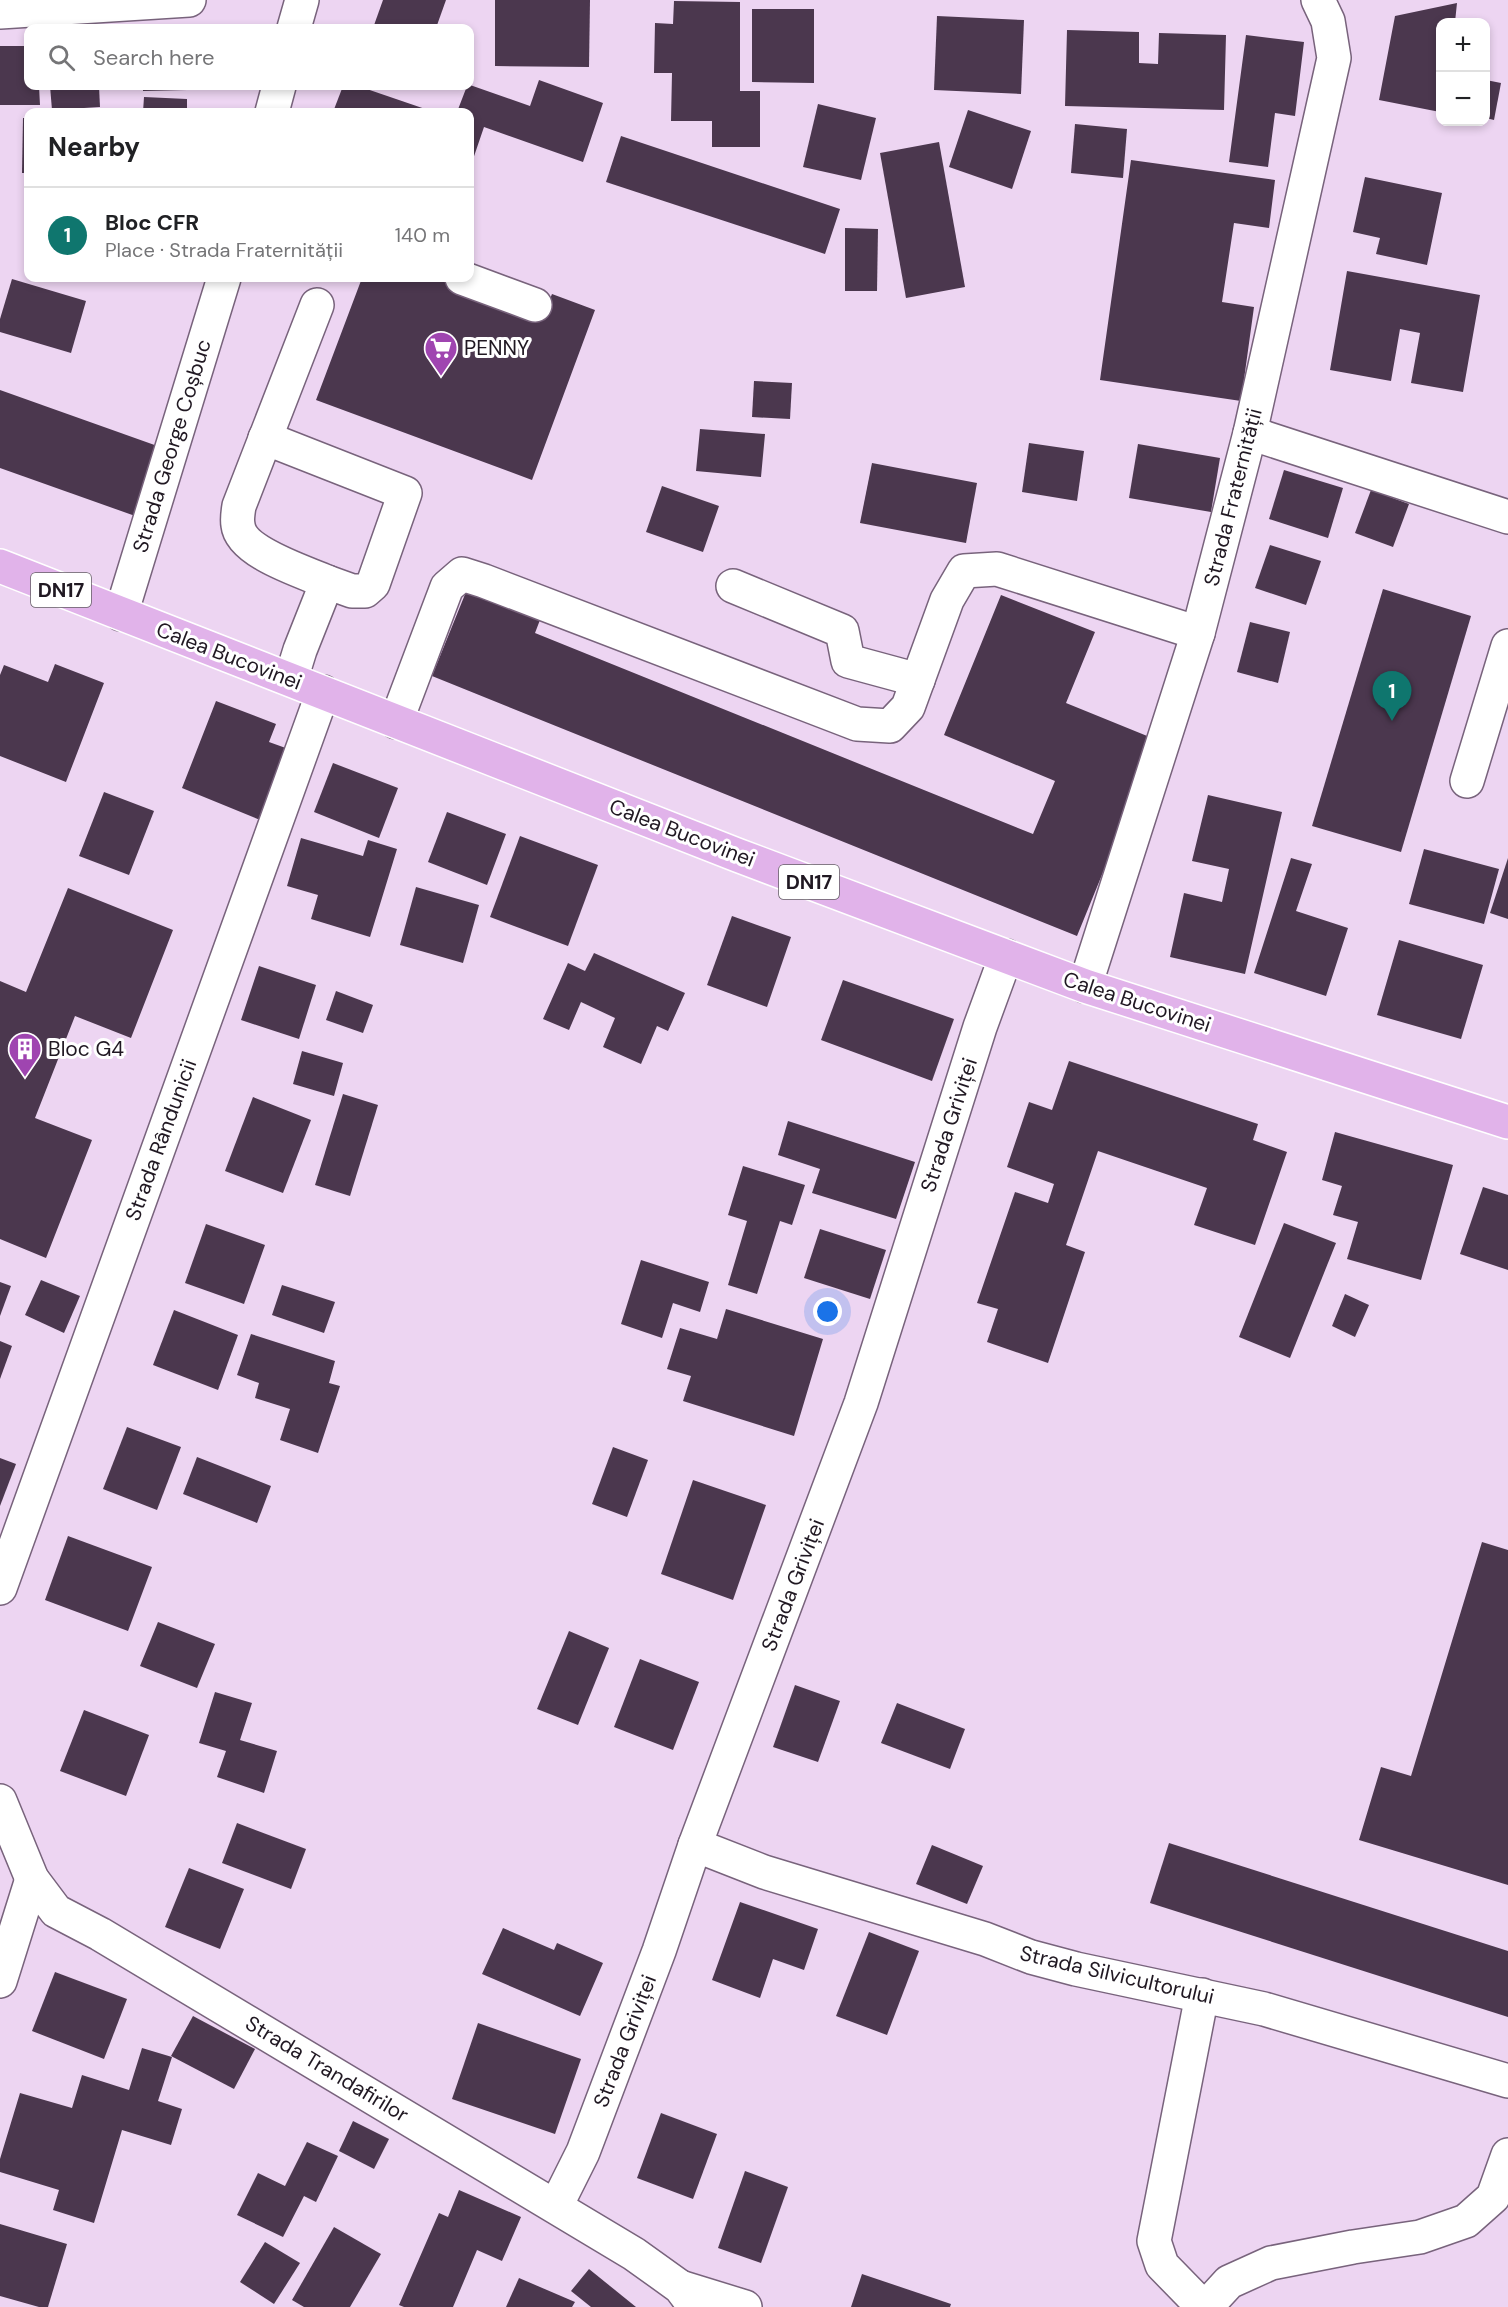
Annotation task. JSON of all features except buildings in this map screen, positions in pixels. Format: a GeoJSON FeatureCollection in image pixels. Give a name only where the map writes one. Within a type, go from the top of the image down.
{"type":"FeatureCollection","features":[{"type":"Feature","properties":{"kind":"highway","name":"Calea Bucovinei"},"geometry":{"type":"LineString","coordinates":[[0,566],[737,855],[1085,986],[1508,1122]]}},
{"type":"Feature","properties":{"kind":"street"},"geometry":{"type":"LineString","coordinates":[[0,12],[189,0]]}},
{"type":"Feature","properties":{"kind":"street"},"geometry":{"type":"LineString","coordinates":[[295,24],[302,0]]}},
{"type":"Feature","properties":{"kind":"street","name":"Strada Fraternității"},"geometry":{"type":"LineString","coordinates":[[1085,986],[1198,633],[1250,433],[1334,58],[1328,21],[1318,0]]}},
{"type":"Feature","properties":{"kind":"street"},"geometry":{"type":"LineString","coordinates":[[273,108],[278,90]]}},
{"type":"Feature","properties":{"kind":"street","name":"Strada George Coșbuc"},"geometry":{"type":"LineString","coordinates":[[121,614],[223,282]]}},
{"type":"Feature","properties":{"kind":"street"},"geometry":{"type":"LineString","coordinates":[[473,282],[536,305]]}},
{"type":"Feature","properties":{"kind":"street"},"geometry":{"type":"LineString","coordinates":[[266,438],[405,494],[373,584],[365,591],[352,591],[327,582],[261,553],[246,541],[237,527],[239,506],[317,306]]}},
{"type":"Feature","properties":{"kind":"street"},"geometry":{"type":"LineString","coordinates":[[1250,433],[1508,517]]}},
{"type":"Feature","properties":{"kind":"street"},"geometry":{"type":"LineString","coordinates":[[396,722],[447,587],[462,574],[857,723],[890,726],[908,707],[947,600],[964,571],[997,569],[1198,633]]}},
{"type":"Feature","properties":{"kind":"street"},"geometry":{"type":"LineString","coordinates":[[291,680],[300,650],[327,582]]}},
{"type":"Feature","properties":{"kind":"street"},"geometry":{"type":"LineString","coordinates":[[733,586],[842,631],[848,661],[918,680]]}},
{"type":"Feature","properties":{"kind":"street"},"geometry":{"type":"LineString","coordinates":[[1467,781],[1508,646]]}},
{"type":"Feature","properties":{"kind":"street","name":"Strada Rândunicii"},"geometry":{"type":"LineString","coordinates":[[0,1588],[322,692]]}},
{"type":"Feature","properties":{"kind":"street","name":"Strada Griviței"},"geometry":{"type":"LineString","coordinates":[[556,2206],[583,2152],[659,1951],[695,1845],[861,1403],[980,1028],[1006,956]]}},
{"type":"Feature","properties":{"kind":"street","name":"Strada Trandafirilor"},"geometry":{"type":"LineString","coordinates":[[0,1800],[32,1879],[56,1911],[100,1934],[556,2206],[634,2254],[687,2297],[745,2307]]}},
{"type":"Feature","properties":{"kind":"street","name":"Strada Silvicultorului"},"geometry":{"type":"LineString","coordinates":[[695,1845],[764,1872],[984,1939],[1031,1957],[1076,1969],[1264,2009],[1508,2081]]}},
{"type":"Feature","properties":{"kind":"street"},"geometry":{"type":"LineString","coordinates":[[1,1965],[32,1879]]}},
{"type":"Feature","properties":{"kind":"street"},"geometry":{"type":"LineString","coordinates":[[1202,1995],[1154,2241],[1162,2265],[1204,2307],[1229,2282],[1271,2263],[1420,2237],[1466,2221],[1493,2197],[1508,2155]]}},
{"type":"Feature","properties":{"kind":"place","name":"PENNY"},"geometry":{"type":"Point","coordinates":[441,377]}},
{"type":"Feature","properties":{"kind":"place","name":"Bloc CFR"},"geometry":{"type":"Point","coordinates":[1392,721]}},
{"type":"Feature","properties":{"kind":"place","name":"Bloc G4"},"geometry":{"type":"Point","coordinates":[25,1078]}}]}
